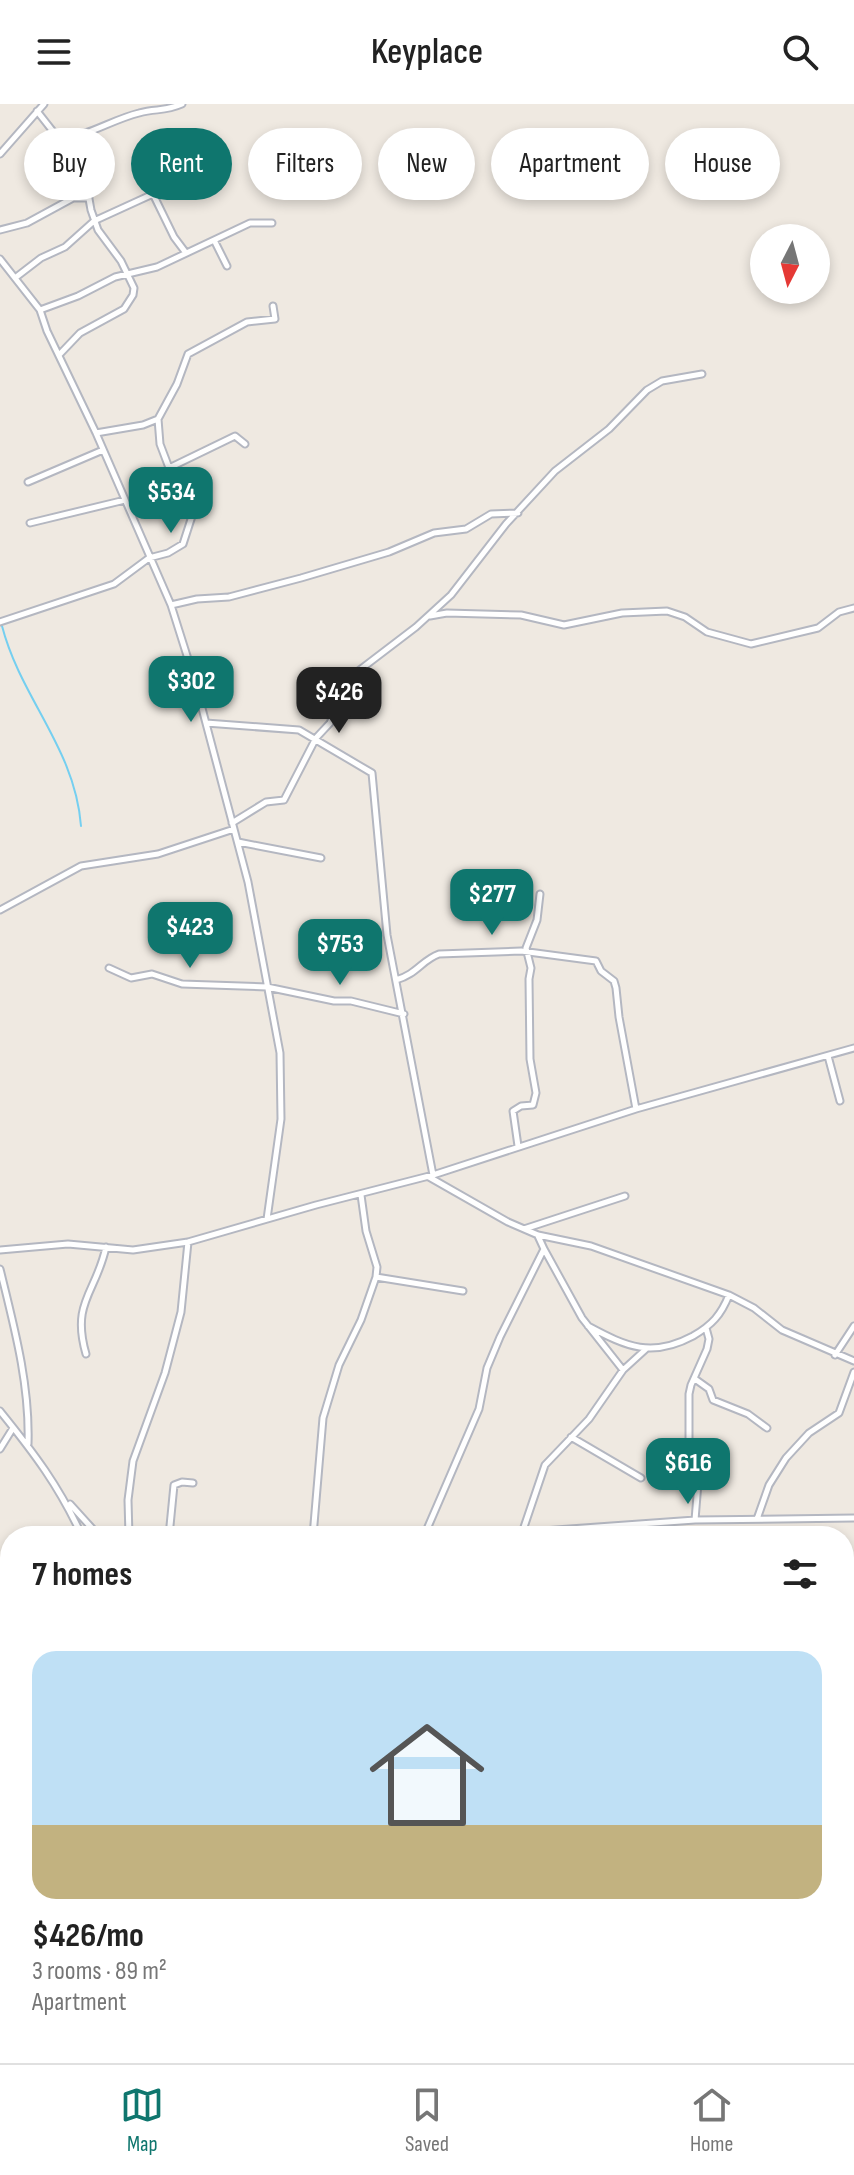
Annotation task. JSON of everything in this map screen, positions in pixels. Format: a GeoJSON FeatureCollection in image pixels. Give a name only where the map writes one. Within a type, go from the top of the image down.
{"type":"FeatureCollection","features":[{"type":"Feature","properties":{"kind":"street"},"geometry":{"type":"LineString","coordinates":[[0,154],[44,104]]}},
{"type":"Feature","properties":{"kind":"street"},"geometry":{"type":"LineString","coordinates":[[100,128],[137,113],[166,111],[182,104]]}},
{"type":"Feature","properties":{"kind":"street"},"geometry":{"type":"LineString","coordinates":[[37,111],[51,128]]}},
{"type":"Feature","properties":{"kind":"street"},"geometry":{"type":"LineString","coordinates":[[15,278],[41,258],[65,247],[94,221],[155,194],[174,237],[186,253]]}},
{"type":"Feature","properties":{"kind":"street"},"geometry":{"type":"LineString","coordinates":[[0,230],[27,223],[69,200]]}},
{"type":"Feature","properties":{"kind":"street"},"geometry":{"type":"LineString","coordinates":[[59,355],[80,333],[124,309],[134,292],[128,274],[94,221],[89,200]]}},
{"type":"Feature","properties":{"kind":"street"},"geometry":{"type":"LineString","coordinates":[[40,310],[78,296],[115,277],[148,270],[250,223],[272,223]]}},
{"type":"Feature","properties":{"kind":"street"},"geometry":{"type":"LineString","coordinates":[[215,241],[227,266]]}},
{"type":"Feature","properties":{"kind":"street"},"geometry":{"type":"LineString","coordinates":[[0,259],[40,310],[96,433],[171,605],[206,723],[238,842],[280,1053],[281,1119],[267,1219]]}},
{"type":"Feature","properties":{"kind":"street"},"geometry":{"type":"LineString","coordinates":[[0,622],[109,587],[149,558],[168,553],[183,544],[194,518],[160,444],[158,419],[177,384],[186,356],[247,322],[275,319],[273,306]]}},
{"type":"Feature","properties":{"kind":"street"},"geometry":{"type":"LineString","coordinates":[[0,910],[81,866],[158,854],[233,826],[266,802],[284,800],[316,738],[330,723],[357,672],[429,617],[555,471],[609,429],[647,390],[662,381],[702,374]]}},
{"type":"Feature","properties":{"kind":"street"},"geometry":{"type":"LineString","coordinates":[[96,433],[143,425],[158,419]]}},
{"type":"Feature","properties":{"kind":"street"},"geometry":{"type":"LineString","coordinates":[[169,468],[235,436],[245,444]]}},
{"type":"Feature","properties":{"kind":"street"},"geometry":{"type":"LineString","coordinates":[[28,482],[103,450]]}},
{"type":"Feature","properties":{"kind":"street"},"geometry":{"type":"LineString","coordinates":[[30,523],[125,500]]}},
{"type":"Feature","properties":{"kind":"street"},"geometry":{"type":"LineString","coordinates":[[171,605],[229,597],[338,568],[434,533],[466,529],[487,515],[518,513]]}},
{"type":"Feature","properties":{"kind":"street"},"geometry":{"type":"LineString","coordinates":[[429,617],[447,613],[521,615],[564,625],[622,613],[667,611],[682,616],[707,632],[751,644],[818,628],[839,612],[854,608]]}},
{"type":"Feature","properties":{"kind":"street"},"geometry":{"type":"LineString","coordinates":[[206,723],[299,730],[369,770],[373,776],[387,935],[404,1014],[430,1175]]}},
{"type":"Feature","properties":{"kind":"street"},"geometry":{"type":"LineString","coordinates":[[238,842],[321,858]]}},
{"type":"Feature","properties":{"kind":"street"},"geometry":{"type":"LineString","coordinates":[[518,1146],[513,1111],[521,1106],[533,1105],[536,1098],[530,1059],[531,968],[527,946],[536,924],[540,894]]}},
{"type":"Feature","properties":{"kind":"street"},"geometry":{"type":"LineString","coordinates":[[396,980],[412,974],[439,954],[528,952],[596,961],[601,971],[614,981],[636,1109]]}},
{"type":"Feature","properties":{"kind":"street"},"geometry":{"type":"LineString","coordinates":[[109,968],[131,978],[152,974],[182,984],[267,987],[334,1001],[351,1001],[404,1014]]}},
{"type":"Feature","properties":{"kind":"street"},"geometry":{"type":"LineString","coordinates":[[0,1250],[68,1244],[133,1250],[188,1242],[430,1175],[636,1109],[854,1048]]}},
{"type":"Feature","properties":{"kind":"street"},"geometry":{"type":"LineString","coordinates":[[828,1056],[840,1101]]}},
{"type":"Feature","properties":{"kind":"street"},"geometry":{"type":"LineString","coordinates":[[430,1175],[524,1229],[591,1246],[729,1295],[754,1308],[782,1330],[854,1361]]}},
{"type":"Feature","properties":{"kind":"street"},"geometry":{"type":"LineString","coordinates":[[314,1526],[323,1418],[339,1365],[361,1320],[376,1277],[377,1267],[366,1231],[361,1195]]}},
{"type":"Feature","properties":{"kind":"street"},"geometry":{"type":"LineString","coordinates":[[524,1229],[625,1196]]}},
{"type":"Feature","properties":{"kind":"street"},"geometry":{"type":"LineString","coordinates":[[538,1235],[569,1298],[623,1370]]}},
{"type":"Feature","properties":{"kind":"street"},"geometry":{"type":"LineString","coordinates":[[129,1526],[128,1500],[133,1461],[165,1373],[181,1312],[188,1242]]}},
{"type":"Feature","properties":{"kind":"street"},"geometry":{"type":"LineString","coordinates":[[86,1354],[80,1325],[82,1309],[106,1247]]}},
{"type":"Feature","properties":{"kind":"street"},"geometry":{"type":"LineString","coordinates":[[428,1526],[479,1409],[487,1368],[544,1249]]}},
{"type":"Feature","properties":{"kind":"street"},"geometry":{"type":"LineString","coordinates":[[0,1269],[19,1353],[29,1417],[28,1444]]}},
{"type":"Feature","properties":{"kind":"street"},"geometry":{"type":"LineString","coordinates":[[376,1277],[463,1291]]}},
{"type":"Feature","properties":{"kind":"street"},"geometry":{"type":"LineString","coordinates":[[588,1326],[646,1349],[664,1349],[706,1328],[718,1318],[729,1295]]}},
{"type":"Feature","properties":{"kind":"street"},"geometry":{"type":"LineString","coordinates":[[835,1355],[854,1326]]}},
{"type":"Feature","properties":{"kind":"street"},"geometry":{"type":"LineString","coordinates":[[695,1520],[698,1477],[688,1438],[689,1394],[708,1344],[706,1328]]}},
{"type":"Feature","properties":{"kind":"street"},"geometry":{"type":"LineString","coordinates":[[523,1526],[545,1465],[597,1409],[623,1370],[646,1349]]}},
{"type":"Feature","properties":{"kind":"street"},"geometry":{"type":"LineString","coordinates":[[757,1519],[769,1485],[786,1458],[809,1433],[839,1413],[854,1372]]}},
{"type":"Feature","properties":{"kind":"street"},"geometry":{"type":"LineString","coordinates":[[695,1379],[709,1389],[713,1400],[748,1414],[767,1428]]}},
{"type":"Feature","properties":{"kind":"street"},"geometry":{"type":"LineString","coordinates":[[0,1411],[28,1444],[65,1500],[77,1526]]}},
{"type":"Feature","properties":{"kind":"street"},"geometry":{"type":"LineString","coordinates":[[0,1449],[13,1428]]}},
{"type":"Feature","properties":{"kind":"street"},"geometry":{"type":"LineString","coordinates":[[571,1437],[641,1478]]}},
{"type":"Feature","properties":{"kind":"street"},"geometry":{"type":"LineString","coordinates":[[170,1526],[174,1485],[193,1483]]}},
{"type":"Feature","properties":{"kind":"street"},"geometry":{"type":"LineString","coordinates":[[65,1500],[90,1526]]}},
{"type":"Feature","properties":{"kind":"street"},"geometry":{"type":"LineString","coordinates":[[614,1526],[695,1520],[854,1518]]}},
{"type":"Feature","properties":{"kind":"waterway"},"geometry":{"type":"LineString","coordinates":[[2,626],[22,677],[69,772],[81,826]]}}]}
